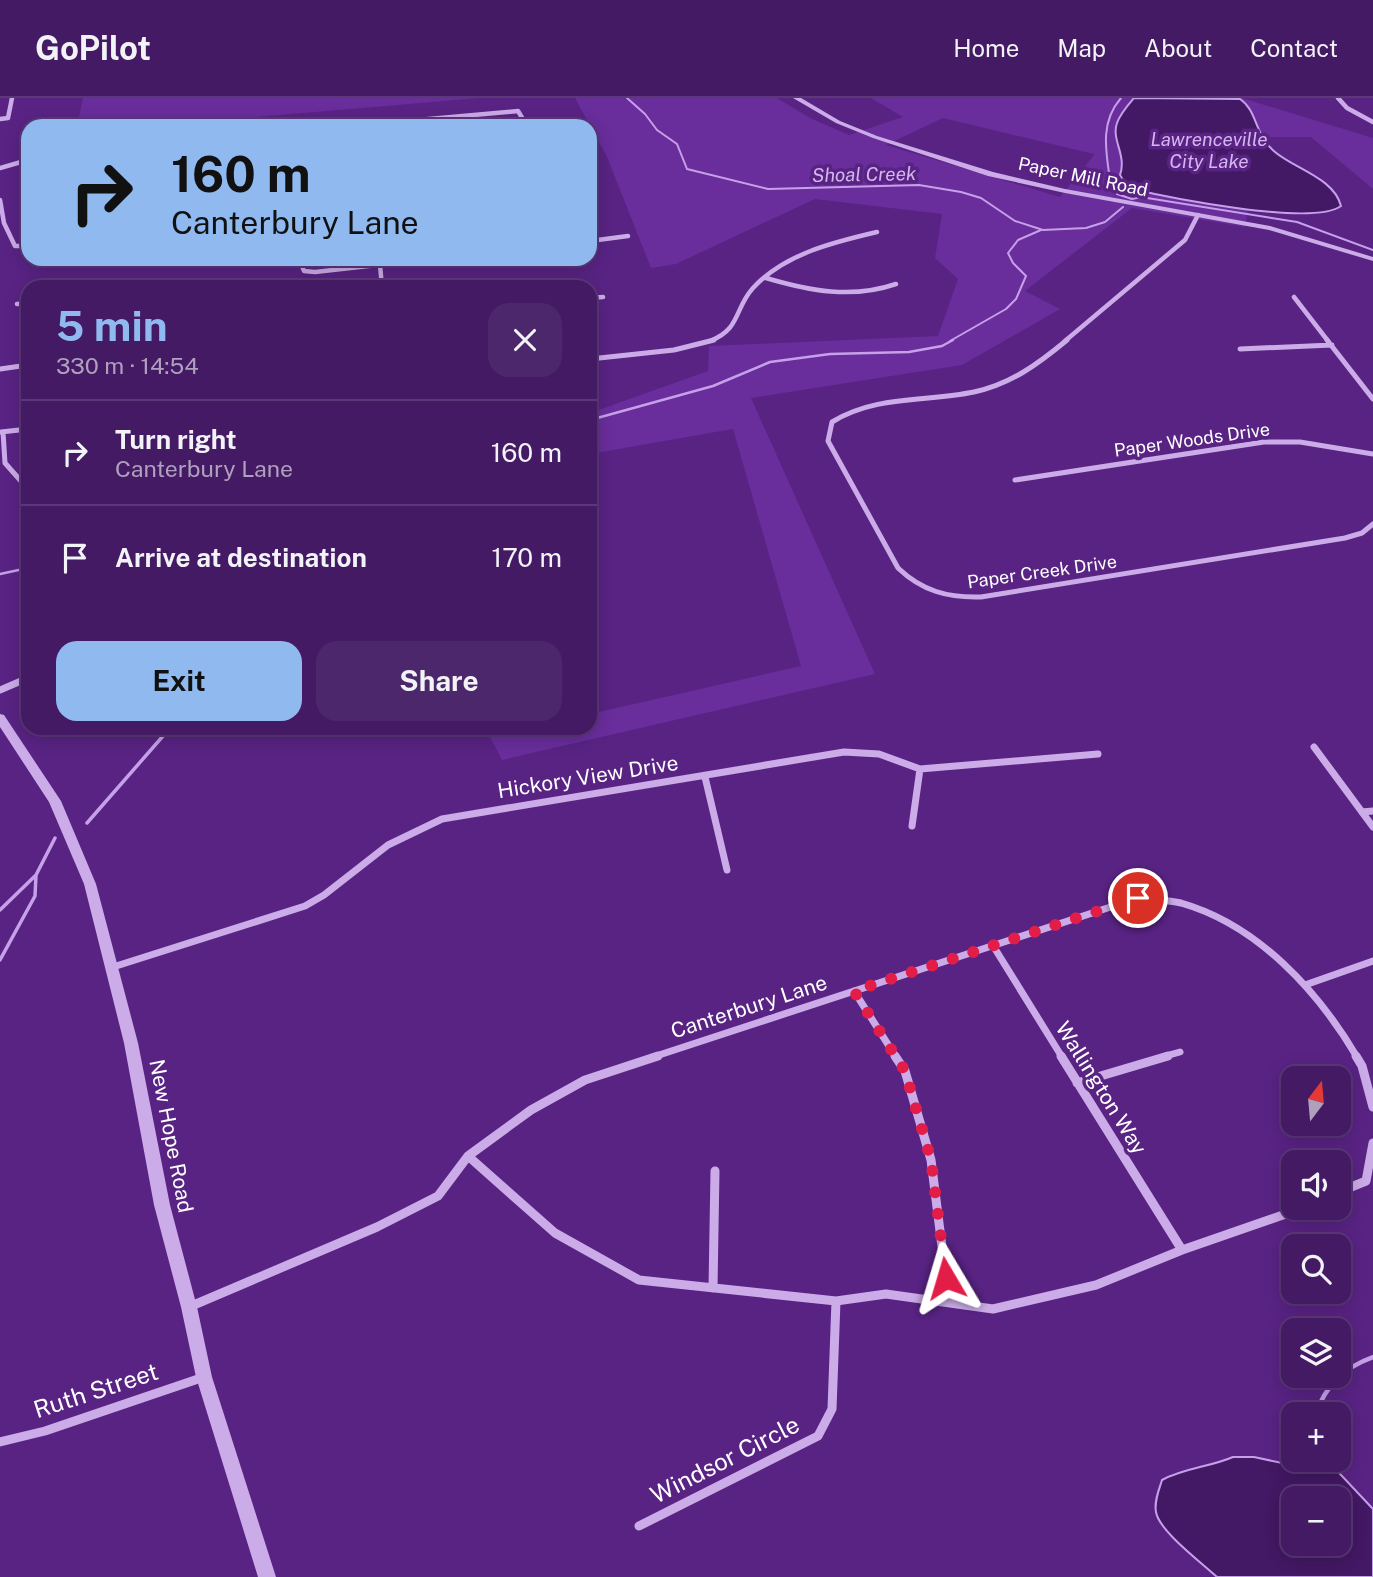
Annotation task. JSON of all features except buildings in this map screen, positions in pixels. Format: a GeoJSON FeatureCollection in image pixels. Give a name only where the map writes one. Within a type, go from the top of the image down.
{"type":"FeatureCollection","features":[{"type":"Feature","properties":{"kind":"street"},"geometry":{"type":"LineString","coordinates":[[0,119],[8,118],[12,98]]}},
{"type":"Feature","properties":{"kind":"street","name":"Paper Mill Road"},"geometry":{"type":"LineString","coordinates":[[796,98],[838,122],[875,137],[991,174],[1065,191],[1300,236],[1373,259]]}},
{"type":"Feature","properties":{"kind":"street"},"geometry":{"type":"LineString","coordinates":[[1338,98],[1347,108],[1373,122]]}},
{"type":"Feature","properties":{"kind":"street"},"geometry":{"type":"LineString","coordinates":[[432,119],[518,111],[523,119]]}},
{"type":"Feature","properties":{"kind":"street"},"geometry":{"type":"LineString","coordinates":[[0,168],[21,162]]}},
{"type":"Feature","properties":{"kind":"street"},"geometry":{"type":"LineString","coordinates":[[0,200],[10,239],[15,246],[21,246]]}},
{"type":"Feature","properties":{"kind":"street","name":"Paper Creek Drive"},"geometry":{"type":"LineString","coordinates":[[1198,215],[1185,240],[1032,368],[1015,378],[973,391],[862,407],[843,414],[832,422],[828,441],[898,568],[922,588],[962,598],[981,597],[1345,538],[1362,533],[1373,524]]}},
{"type":"Feature","properties":{"kind":"street"},"geometry":{"type":"LineString","coordinates":[[597,358],[697,345],[718,337],[734,326],[750,291],[766,278],[813,250],[877,232]]}},
{"type":"Feature","properties":{"kind":"street"},"geometry":{"type":"LineString","coordinates":[[597,240],[628,236]]}},
{"type":"Feature","properties":{"kind":"street"},"geometry":{"type":"LineString","coordinates":[[302,266],[304,271],[315,272],[371,266]]}},
{"type":"Feature","properties":{"kind":"street"},"geometry":{"type":"LineString","coordinates":[[766,278],[798,288],[843,293],[880,290],[895,284]]}},
{"type":"Feature","properties":{"kind":"street"},"geometry":{"type":"LineString","coordinates":[[1294,296],[1373,398]]}},
{"type":"Feature","properties":{"kind":"street"},"geometry":{"type":"LineString","coordinates":[[597,297],[603,297]]}},
{"type":"Feature","properties":{"kind":"street"},"geometry":{"type":"LineString","coordinates":[[17,304],[21,304]]}},
{"type":"Feature","properties":{"kind":"street"},"geometry":{"type":"LineString","coordinates":[[1240,349],[1332,345]]}},
{"type":"Feature","properties":{"kind":"street"},"geometry":{"type":"LineString","coordinates":[[0,369],[21,366]]}},
{"type":"Feature","properties":{"kind":"street"},"geometry":{"type":"LineString","coordinates":[[21,430],[2,432],[5,463],[21,481]]}},
{"type":"Feature","properties":{"kind":"street","name":"Paper Woods Drive"},"geometry":{"type":"LineString","coordinates":[[1015,480],[1265,442],[1300,442],[1373,454]]}},
{"type":"Feature","properties":{"kind":"street"},"geometry":{"type":"LineString","coordinates":[[0,690],[21,681]]}},
{"type":"Feature","properties":{"kind":"street","name":"New Hope Road"},"geometry":{"type":"LineString","coordinates":[[0,718],[55,801],[90,884],[113,967],[162,1205],[204,1377],[267,1577]]}},
{"type":"Feature","properties":{"kind":"street"},"geometry":{"type":"LineString","coordinates":[[1314,747],[1373,827]]}},
{"type":"Feature","properties":{"kind":"street","name":"Hickory View Drive"},"geometry":{"type":"LineString","coordinates":[[113,967],[305,906],[324,895],[388,845],[442,819],[530,802],[705,777],[844,752],[879,754],[920,769],[1098,754]]}},
{"type":"Feature","properties":{"kind":"street"},"geometry":{"type":"LineString","coordinates":[[912,826],[920,769]]}},
{"type":"Feature","properties":{"kind":"street"},"geometry":{"type":"LineString","coordinates":[[705,777],[727,870]]}},
{"type":"Feature","properties":{"kind":"street"},"geometry":{"type":"LineString","coordinates":[[1362,812],[1373,811]]}},
{"type":"Feature","properties":{"kind":"street","name":"Canterbury Lane"},"geometry":{"type":"LineString","coordinates":[[189,1307],[377,1227],[438,1196],[468,1156],[531,1110],[585,1080],[1138,898],[1180,903],[1216,917],[1262,946],[1305,985],[1334,1019],[1362,1066],[1373,1107]]}},
{"type":"Feature","properties":{"kind":"street","name":"Wallington Way"},"geometry":{"type":"LineString","coordinates":[[992,944],[1182,1250]]}},
{"type":"Feature","properties":{"kind":"street"},"geometry":{"type":"LineString","coordinates":[[1305,985],[1373,961]]}},
{"type":"Feature","properties":{"kind":"street"},"geometry":{"type":"LineString","coordinates":[[854,991],[905,1071],[931,1160],[949,1302]]}},
{"type":"Feature","properties":{"kind":"street"},"geometry":{"type":"LineString","coordinates":[[1077,1083],[1180,1052]]}},
{"type":"Feature","properties":{"kind":"street"},"geometry":{"type":"LineString","coordinates":[[1351,1187],[1366,1181],[1373,1143]]}},
{"type":"Feature","properties":{"kind":"street"},"geometry":{"type":"LineString","coordinates":[[468,1156],[555,1233],[639,1280],[836,1301],[886,1294],[993,1309],[1096,1284],[1281,1216]]}},
{"type":"Feature","properties":{"kind":"street"},"geometry":{"type":"LineString","coordinates":[[713,1288],[715,1171]]}},
{"type":"Feature","properties":{"kind":"street","name":"Windsor Circle"},"geometry":{"type":"LineString","coordinates":[[639,1526],[818,1436],[832,1409],[836,1301]]}},
{"type":"Feature","properties":{"kind":"street","name":"Ruth Street"},"geometry":{"type":"LineString","coordinates":[[0,1442],[44,1431],[204,1377]]}},
{"type":"Feature","properties":{"kind":"shaded area"},"geometry":{"type":"Polygon","coordinates":[[[83,98],[479,98],[232,119],[78,119],[83,98]]]}},
{"type":"Feature","properties":{"kind":"shaded area"},"geometry":{"type":"Polygon","coordinates":[[[575,98],[777,98],[810,118],[849,135],[903,117],[871,98],[1242,98],[1373,138],[1373,189],[1311,137],[1190,137],[1248,208],[1245,227],[1132,208],[1025,291],[1060,309],[962,365],[751,398],[875,674],[502,760],[490,737],[597,735],[597,712],[801,666],[733,429],[597,453],[597,411],[708,371],[709,346],[938,336],[958,279],[935,258],[942,214],[815,199],[676,264],[651,268],[607,157],[597,139],[597,119],[586,119],[575,98]],[[943,118],[886,145],[1060,197],[1094,155],[943,118]]]}},
{"type":"Feature","properties":{"kind":"water","name":"Lawrenceville City Lake"},"geometry":{"type":"Polygon","coordinates":[[[1134,98],[1240,99],[1250,110],[1268,145],[1283,158],[1331,188],[1341,206],[1325,212],[1271,212],[1173,198],[1128,188],[1120,175],[1122,161],[1116,129],[1120,116],[1134,98]]]}},
{"type":"Feature","properties":{"kind":"water"},"geometry":{"type":"Polygon","coordinates":[[[1233,1457],[1254,1457],[1281,1463],[1281,1472],[1338,1472],[1373,1509],[1373,1577],[1217,1577],[1165,1528],[1156,1512],[1162,1480],[1233,1457]]]}},
{"type":"Feature","properties":{"kind":"waterway","name":"Shoal Creek"},"geometry":{"type":"LineString","coordinates":[[627,98],[645,114],[657,130],[677,144],[687,169],[768,189],[919,185],[981,198],[1015,221],[1043,230],[1086,228],[1105,222],[1123,207]]}},
{"type":"Feature","properties":{"kind":"waterway"},"geometry":{"type":"LineString","coordinates":[[1111,187],[1106,152],[1107,129],[1109,119],[1121,98]]}},
{"type":"Feature","properties":{"kind":"waterway","name":"Shoal Creek"},"geometry":{"type":"LineString","coordinates":[[1117,194],[1132,199],[1141,197],[1297,222],[1373,250]]}},
{"type":"Feature","properties":{"kind":"waterway"},"geometry":{"type":"LineString","coordinates":[[950,341],[1006,309],[1016,299],[1026,276],[1013,263],[1008,253],[1018,240],[1041,230]]}},
{"type":"Feature","properties":{"kind":"waterway"},"geometry":{"type":"LineString","coordinates":[[597,418],[713,386],[770,362],[830,354],[909,352],[942,346],[953,340]]}},
{"type":"Feature","properties":{"kind":"waterway"},"geometry":{"type":"LineString","coordinates":[[0,574],[21,570]]}},
{"type":"Feature","properties":{"kind":"waterway"},"geometry":{"type":"LineString","coordinates":[[87,823],[164,735]]}},
{"type":"Feature","properties":{"kind":"waterway"},"geometry":{"type":"LineString","coordinates":[[36,875],[55,838]]}},
{"type":"Feature","properties":{"kind":"waterway"},"geometry":{"type":"LineString","coordinates":[[0,910],[36,875]]}},
{"type":"Feature","properties":{"kind":"waterway"},"geometry":{"type":"LineString","coordinates":[[0,960],[35,896],[36,875]]}},
{"type":"Feature","properties":{"kind":"waterway"},"geometry":{"type":"LineString","coordinates":[[1321,1402],[1337,1378],[1373,1357]]}},
{"type":"Feature","properties":{"kind":"route"},"geometry":{"type":"LineString","coordinates":[[946,1278],[931,1160],[905,1071],[854,991],[1138,898]]}}]}
